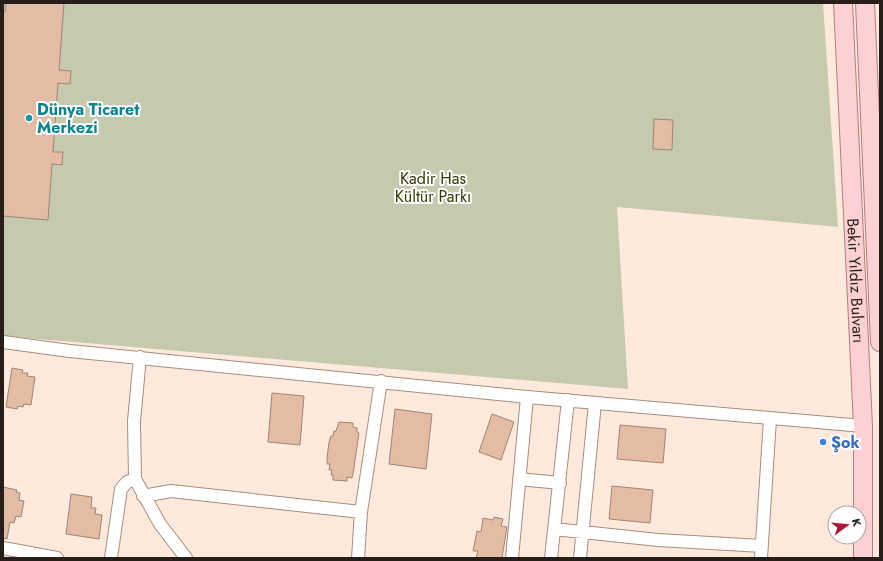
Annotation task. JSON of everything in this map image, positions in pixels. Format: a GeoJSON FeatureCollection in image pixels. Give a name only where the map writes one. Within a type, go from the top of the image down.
{"type":"FeatureCollection","features":[{"type":"Feature","properties":{"kind":"main road","name":"Bekir Yıldız Bulvarı"},"geometry":{"type":"LineString","coordinates":[[843,3],[863,426],[863,558]]}},
{"type":"Feature","properties":{"kind":"main road","name":"Bekir Yıldız Bulvarı"},"geometry":{"type":"LineString","coordinates":[[865,3],[875,150],[880,342]]}},
{"type":"Feature","properties":{"kind":"street"},"geometry":{"type":"LineString","coordinates":[[3,342],[527,397],[863,426]]}},
{"type":"Feature","properties":{"kind":"street"},"geometry":{"type":"LineString","coordinates":[[140,357],[134,421],[134,479],[160,524],[186,558]]}},
{"type":"Feature","properties":{"kind":"street"},"geometry":{"type":"LineString","coordinates":[[358,558],[361,512],[381,381]]}},
{"type":"Feature","properties":{"kind":"street"},"geometry":{"type":"LineString","coordinates":[[512,558],[527,397]]}},
{"type":"Feature","properties":{"kind":"street"},"geometry":{"type":"LineString","coordinates":[[551,558],[568,400]]}},
{"type":"Feature","properties":{"kind":"street"},"geometry":{"type":"LineString","coordinates":[[580,558],[595,403]]}},
{"type":"Feature","properties":{"kind":"street"},"geometry":{"type":"LineString","coordinates":[[554,529],[761,552],[770,419]]}},
{"type":"Feature","properties":{"kind":"street"},"geometry":{"type":"LineString","coordinates":[[519,478],[560,483]]}},
{"type":"Feature","properties":{"kind":"street"},"geometry":{"type":"LineString","coordinates":[[111,558],[121,489],[127,482],[134,479]]}},
{"type":"Feature","properties":{"kind":"street"},"geometry":{"type":"LineString","coordinates":[[143,496],[171,491],[361,512]]}},
{"type":"Feature","properties":{"kind":"street"},"geometry":{"type":"LineString","coordinates":[[3,548],[58,558]]}},
{"type":"Feature","properties":{"kind":"green space","name":"Kadir Has Kültür Parkı"},"geometry":{"type":"Polygon","coordinates":[[[3,3],[823,3],[838,227],[617,207],[628,389],[3,336],[3,3]]]}},
{"type":"Feature","properties":{"kind":"building","name":"Dünya Ticaret Merkezi"},"geometry":{"type":"Polygon","coordinates":[[[6,3],[64,3],[59,70],[71,71],[70,84],[58,83],[53,152],[63,152],[62,165],[52,164],[48,220],[3,216],[3,12],[5,12],[6,3]]]}},
{"type":"Feature","properties":{"kind":"building"},"geometry":{"type":"Polygon","coordinates":[[[654,119],[673,120],[672,150],[653,149],[654,119]]]}},
{"type":"Feature","properties":{"kind":"building"},"geometry":{"type":"Polygon","coordinates":[[[12,368],[23,370],[22,373],[28,373],[27,376],[35,377],[31,405],[24,404],[23,407],[18,406],[17,409],[6,407],[12,368]]]}},
{"type":"Feature","properties":{"kind":"building"},"geometry":{"type":"Polygon","coordinates":[[[272,393],[304,396],[300,445],[268,442],[272,393]]]}},
{"type":"Feature","properties":{"kind":"building"},"geometry":{"type":"Polygon","coordinates":[[[395,409],[432,414],[426,469],[389,464],[395,409]]]}},
{"type":"Feature","properties":{"kind":"building"},"geometry":{"type":"Polygon","coordinates":[[[492,414],[514,422],[501,460],[479,452],[492,414]]]}},
{"type":"Feature","properties":{"kind":"building"},"geometry":{"type":"Polygon","coordinates":[[[339,422],[353,423],[353,427],[357,428],[357,432],[359,433],[352,478],[347,477],[347,481],[333,480],[333,475],[331,475],[332,470],[329,470],[330,464],[327,464],[329,442],[334,431],[336,431],[339,422]]]}},
{"type":"Feature","properties":{"kind":"building"},"geometry":{"type":"Polygon","coordinates":[[[620,425],[666,429],[663,463],[617,459],[620,425]]]}},
{"type":"Feature","properties":{"kind":"building"},"geometry":{"type":"Polygon","coordinates":[[[612,486],[653,490],[650,523],[609,519],[612,486]]]}},
{"type":"Feature","properties":{"kind":"building"},"geometry":{"type":"Polygon","coordinates":[[[3,487],[17,490],[16,492],[20,493],[19,500],[24,501],[21,517],[16,516],[14,523],[10,522],[7,539],[3,538],[3,487]]]}},
{"type":"Feature","properties":{"kind":"building"},"geometry":{"type":"Polygon","coordinates":[[[71,494],[92,497],[91,508],[96,508],[95,514],[102,515],[99,539],[66,534],[71,494]]]}},
{"type":"Feature","properties":{"kind":"building"},"geometry":{"type":"Polygon","coordinates":[[[494,517],[503,519],[501,526],[507,527],[502,558],[476,558],[478,551],[473,551],[477,531],[481,532],[483,518],[493,520],[494,517]]]}},
{"type":"Feature","properties":{"kind":"place","name":"Dünya Ticaret Merkezi"},"geometry":{"type":"Point","coordinates":[29,118]}},
{"type":"Feature","properties":{"kind":"place","name":"Şok"},"geometry":{"type":"Point","coordinates":[823,442]}}]}
